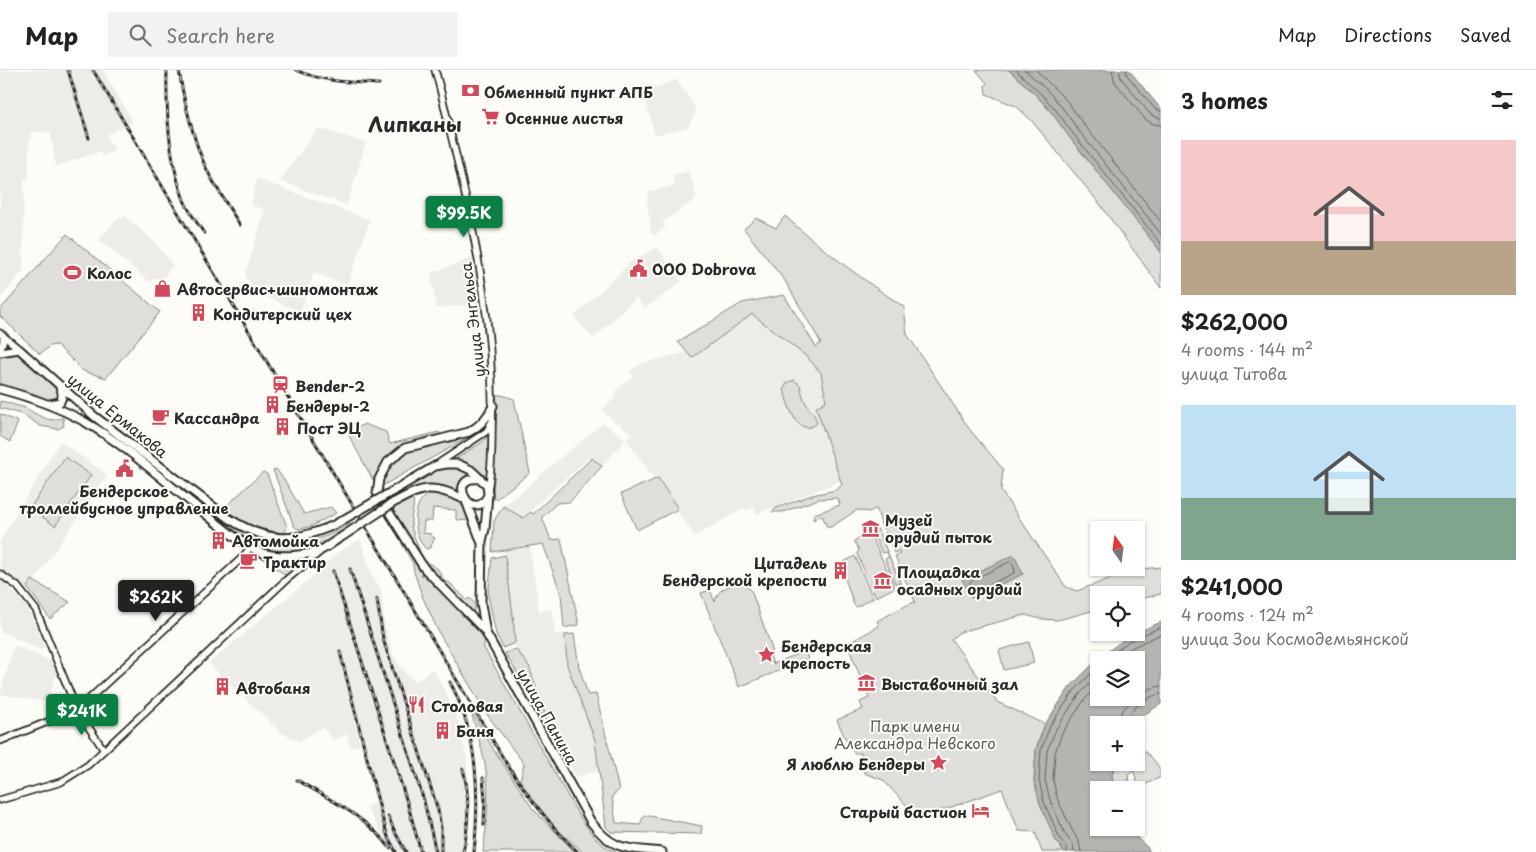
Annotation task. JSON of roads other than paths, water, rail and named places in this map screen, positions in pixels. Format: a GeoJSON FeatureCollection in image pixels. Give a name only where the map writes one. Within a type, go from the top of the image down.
{"type":"FeatureCollection","features":[{"type":"Feature","properties":{"kind":"main road"},"geometry":{"type":"LineString","coordinates":[[0,352],[19,349]]}},
{"type":"Feature","properties":{"kind":"main road","name":"улица Ермакова"},"geometry":{"type":"LineString","coordinates":[[19,349],[94,416],[218,510],[244,528],[259,534],[277,538],[295,537],[308,535],[334,525],[435,466]]}},
{"type":"Feature","properties":{"kind":"main road"},"geometry":{"type":"LineString","coordinates":[[49,404],[60,402],[62,399],[63,392],[59,385]]}},
{"type":"Feature","properties":{"kind":"main road","name":"улица Ермакова"},"geometry":{"type":"LineString","coordinates":[[0,389],[49,404],[86,422],[120,444],[210,518],[250,547],[264,553],[296,556],[322,549],[394,503],[422,489],[432,488],[452,493],[465,500]]}},
{"type":"Feature","properties":{"kind":"main road"},"geometry":{"type":"LineString","coordinates":[[486,633],[424,568],[376,493],[379,480],[388,462],[406,448],[469,432],[486,418],[493,406]]}},
{"type":"Feature","properties":{"kind":"main road"},"geometry":{"type":"LineString","coordinates":[[435,466],[458,464],[470,470],[487,485],[485,530],[482,541]]}},
{"type":"Feature","properties":{"kind":"main road"},"geometry":{"type":"LineString","coordinates":[[480,479],[474,478],[465,483],[462,494],[482,541]]}},
{"type":"Feature","properties":{"kind":"main road"},"geometry":{"type":"LineString","coordinates":[[465,500],[479,504],[483,502],[488,492]]}},
{"type":"Feature","properties":{"kind":"main road","name":"улица Панина"},"geometry":{"type":"LineString","coordinates":[[482,541],[481,604],[486,633],[591,822],[609,842],[626,848],[662,852]]}},
{"type":"Feature","properties":{"kind":"street","name":"улица Энгельса"},"geometry":{"type":"LineString","coordinates":[[436,70],[476,245],[492,371],[491,476],[488,492]]}},
{"type":"Feature","properties":{"kind":"street"},"geometry":{"type":"LineString","coordinates":[[0,348],[3,342],[1,334]]}},
{"type":"Feature","properties":{"kind":"street"},"geometry":{"type":"LineString","coordinates":[[1,334],[19,349]]}},
{"type":"Feature","properties":{"kind":"street"},"geometry":{"type":"LineString","coordinates":[[435,466],[487,431],[492,421]]}},
{"type":"Feature","properties":{"kind":"street"},"geometry":{"type":"LineString","coordinates":[[0,741],[77,710],[244,556],[250,547]]}},
{"type":"Feature","properties":{"kind":"street"},"geometry":{"type":"LineString","coordinates":[[0,800],[61,782],[88,765],[286,580],[322,549]]}},
{"type":"Feature","properties":{"kind":"street"},"geometry":{"type":"LineString","coordinates":[[0,574],[17,586],[36,610],[77,710],[104,750]]}},
{"type":"Feature","properties":{"kind":"water"},"geometry":{"type":"Polygon","coordinates":[[[1009,70],[1129,70],[1161,109],[1161,252],[1052,113],[1009,70]]]}},
{"type":"Feature","properties":{"kind":"water"},"geometry":{"type":"Polygon","coordinates":[[[1014,555],[1023,574],[971,598],[962,579],[1014,555]]]}},
{"type":"Feature","properties":{"kind":"water"},"geometry":{"type":"Polygon","coordinates":[[[1161,622],[1161,704],[1143,716],[1090,716],[1090,771],[1113,771],[1113,781],[1090,781],[1090,836],[1135,836],[1150,852],[1064,852],[1055,839],[1040,804],[1034,781],[1036,749],[1045,724],[1070,687],[1090,667],[1090,706],[1145,706],[1145,651],[1109,651],[1122,641],[1145,641],[1145,629],[1161,622]]]}},
{"type":"Feature","properties":{"kind":"railway"},"geometry":{"type":"LineString","coordinates":[[68,70],[89,138]]}},
{"type":"Feature","properties":{"kind":"railway"},"geometry":{"type":"LineString","coordinates":[[93,70],[505,761],[538,809],[578,852]]}},
{"type":"Feature","properties":{"kind":"railway"},"geometry":{"type":"LineString","coordinates":[[167,70],[168,119],[175,169],[186,204],[204,233]]}},
{"type":"Feature","properties":{"kind":"railway"},"geometry":{"type":"LineString","coordinates":[[179,70],[197,146],[214,183],[240,225]]}},
{"type":"Feature","properties":{"kind":"railway"},"geometry":{"type":"LineString","coordinates":[[296,70],[326,79],[379,84]]}},
{"type":"Feature","properties":{"kind":"railway"},"geometry":{"type":"LineString","coordinates":[[350,569],[424,801],[436,852]]}},
{"type":"Feature","properties":{"kind":"railway"},"geometry":{"type":"LineString","coordinates":[[333,571],[407,802],[421,852]]}},
{"type":"Feature","properties":{"kind":"railway"},"geometry":{"type":"LineString","coordinates":[[377,599],[383,639],[438,810],[441,828],[441,852]]}},
{"type":"Feature","properties":{"kind":"railway"},"geometry":{"type":"LineString","coordinates":[[340,652],[382,817],[388,837],[396,852]]}},
{"type":"Feature","properties":{"kind":"railway"},"geometry":{"type":"LineString","coordinates":[[450,682],[466,723],[475,765],[477,808],[474,852]]}},
{"type":"Feature","properties":{"kind":"railway"},"geometry":{"type":"LineString","coordinates":[[463,769],[467,789],[468,810],[467,832],[463,852]]}},
{"type":"Feature","properties":{"kind":"railway"},"geometry":{"type":"LineString","coordinates":[[483,778],[485,799],[484,825]]}},
{"type":"Feature","properties":{"kind":"railway"},"geometry":{"type":"LineString","coordinates":[[297,780],[359,818],[381,837],[390,848]]}},
{"type":"Feature","properties":{"kind":"railway"},"geometry":{"type":"LineString","coordinates":[[388,816],[406,852]]}},
{"type":"Feature","properties":{"kind":"place","name":"Обменный пункт АПБ"},"geometry":{"type":"Point","coordinates":[470,91]}},
{"type":"Feature","properties":{"kind":"place","name":"Осенние листья"},"geometry":{"type":"Point","coordinates":[491,117]}},
{"type":"Feature","properties":{"kind":"place","name":"OOO Dobrova"},"geometry":{"type":"Point","coordinates":[638,268]}},
{"type":"Feature","properties":{"kind":"place","name":"Колос"},"geometry":{"type":"Point","coordinates":[73,272]}},
{"type":"Feature","properties":{"kind":"place","name":"Автосервис+шиномонтаж"},"geometry":{"type":"Point","coordinates":[163,288]}},
{"type":"Feature","properties":{"kind":"place","name":"Кондитерский цех"},"geometry":{"type":"Point","coordinates":[199,313]}},
{"type":"Feature","properties":{"kind":"place","name":"Bender-2"},"geometry":{"type":"Point","coordinates":[281,385]}},
{"type":"Feature","properties":{"kind":"place","name":"Бендеры-2"},"geometry":{"type":"Point","coordinates":[272,405]}},
{"type":"Feature","properties":{"kind":"place","name":"Кассандра"},"geometry":{"type":"Point","coordinates":[160,417]}},
{"type":"Feature","properties":{"kind":"place","name":"Пост ЭЦ"},"geometry":{"type":"Point","coordinates":[283,427]}},
{"type":"Feature","properties":{"kind":"place","name":"Бендерское троллейбусное управление"},"geometry":{"type":"Point","coordinates":[124,469]}},
{"type":"Feature","properties":{"kind":"place","name":"Музей орудий пыток"},"geometry":{"type":"Point","coordinates":[871,528]}},
{"type":"Feature","properties":{"kind":"place","name":"Автомойка"},"geometry":{"type":"Point","coordinates":[218,540]}},
{"type":"Feature","properties":{"kind":"place","name":"Трактир"},"geometry":{"type":"Point","coordinates":[249,561]}},
{"type":"Feature","properties":{"kind":"place","name":"Цитадель Бендерской крепости"},"geometry":{"type":"Point","coordinates":[841,571]}},
{"type":"Feature","properties":{"kind":"place","name":"Площадка осадных орудий"},"geometry":{"type":"Point","coordinates":[883,580]}},
{"type":"Feature","properties":{"kind":"place","name":"Бендерская крепость"},"geometry":{"type":"Point","coordinates":[767,654]}},
{"type":"Feature","properties":{"kind":"place","name":"Выставочный зал"},"geometry":{"type":"Point","coordinates":[867,683]}},
{"type":"Feature","properties":{"kind":"place","name":"Автобаня"},"geometry":{"type":"Point","coordinates":[222,687]}},
{"type":"Feature","properties":{"kind":"place","name":"Столовая"},"geometry":{"type":"Point","coordinates":[417,705]}},
{"type":"Feature","properties":{"kind":"place","name":"Баня"},"geometry":{"type":"Point","coordinates":[442,730]}},
{"type":"Feature","properties":{"kind":"place","name":"Я люблю Бендеры"},"geometry":{"type":"Point","coordinates":[939,763]}},
{"type":"Feature","properties":{"kind":"place","name":"Старый бастион"},"geometry":{"type":"Point","coordinates":[981,811]}},
{"type":"Feature","properties":{"kind":"district","name":"Липканы"},"geometry":{"type":"Point","coordinates":[415,124]}},
{"type":"Feature","properties":{"kind":"park label","name":"Парк имени Александра Невского"},"geometry":{"type":"Point","coordinates":[915,734]}}]}
